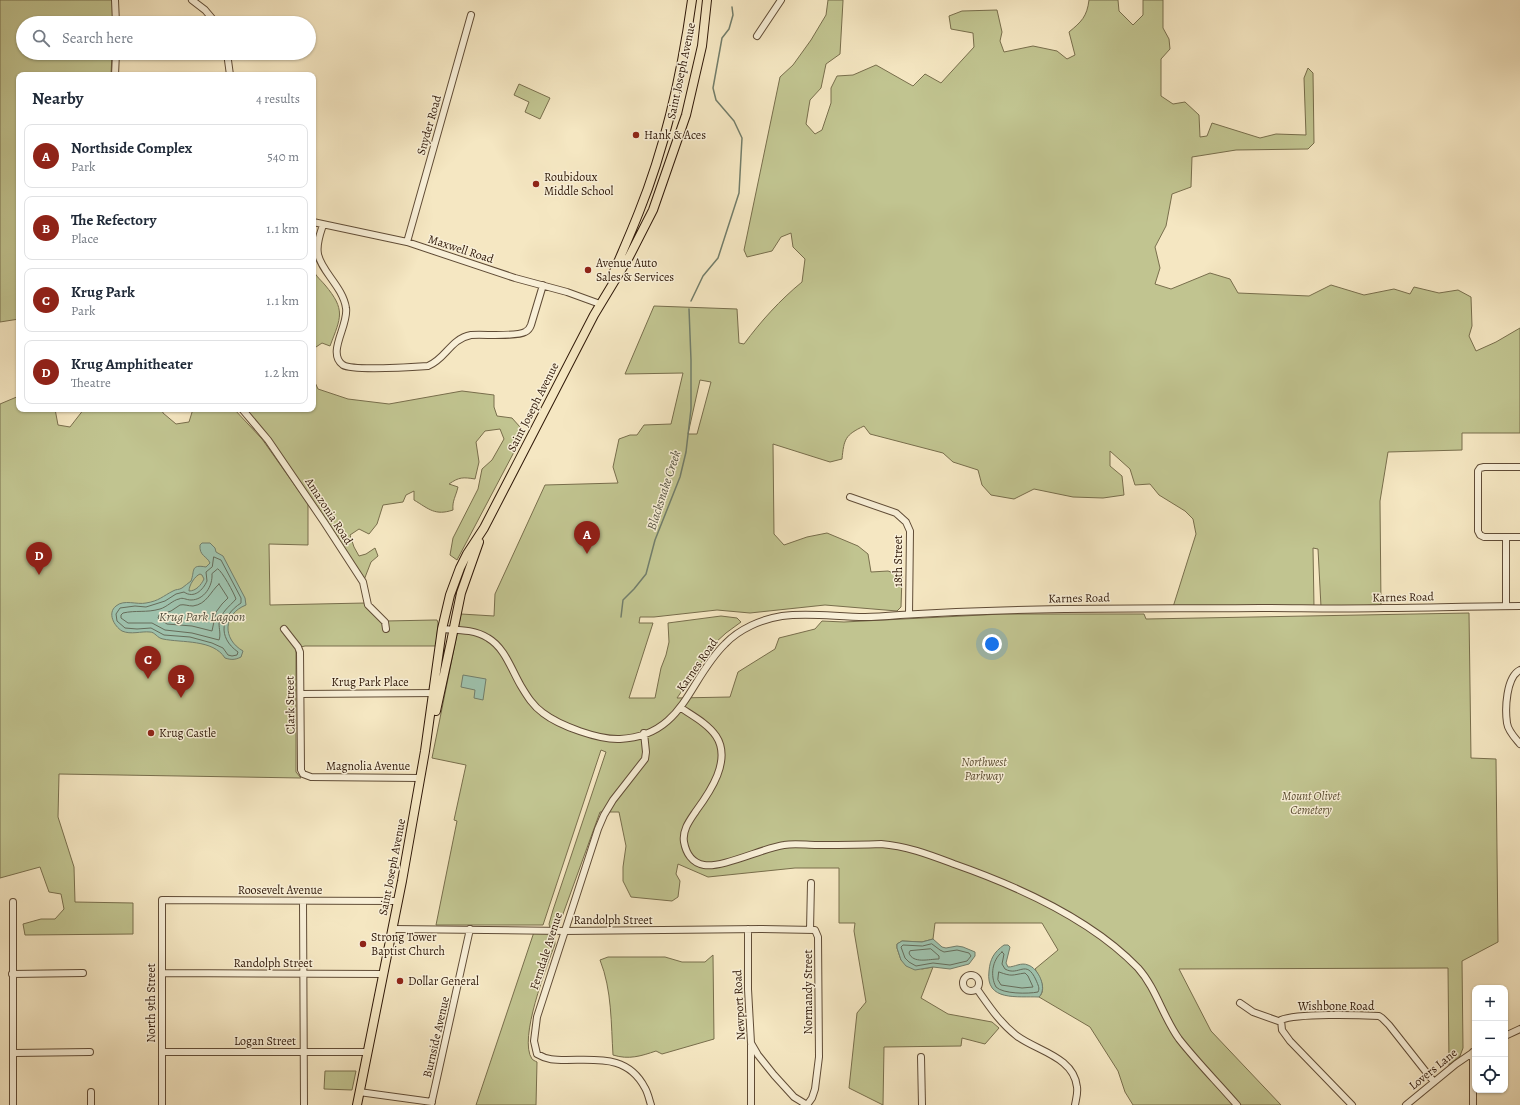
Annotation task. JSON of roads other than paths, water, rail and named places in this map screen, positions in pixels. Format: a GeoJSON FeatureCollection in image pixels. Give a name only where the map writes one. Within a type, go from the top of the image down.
{"type":"FeatureCollection","features":[{"type":"Feature","properties":{"kind":"main road","name":"Saint Joseph Avenue"},"geometry":{"type":"LineString","coordinates":[[602,301],[639,212],[658,157],[672,104],[688,32],[692,0]]}},
{"type":"Feature","properties":{"kind":"main road","name":"Saint Joseph Avenue"},"geometry":{"type":"LineString","coordinates":[[437,693],[442,629],[450,595],[460,568],[467,554],[484,528],[602,301],[629,257],[653,210],[688,107],[702,46],[707,0]]}},
{"type":"Feature","properties":{"kind":"main road"},"geometry":{"type":"LineString","coordinates":[[672,104],[688,107]]}},
{"type":"Feature","properties":{"kind":"main road","name":"Saint Joseph Avenue"},"geometry":{"type":"LineString","coordinates":[[356,1105],[398,901],[437,693],[454,629],[461,593],[484,528]]}},
{"type":"Feature","properties":{"kind":"street"},"geometry":{"type":"LineString","coordinates":[[115,0],[116,16]]}},
{"type":"Feature","properties":{"kind":"street"},"geometry":{"type":"LineString","coordinates":[[192,0],[210,16]]}},
{"type":"Feature","properties":{"kind":"street"},"geometry":{"type":"LineString","coordinates":[[757,36],[781,0]]}},
{"type":"Feature","properties":{"kind":"street","name":"Snyder Road"},"geometry":{"type":"LineString","coordinates":[[407,242],[472,15]]}},
{"type":"Feature","properties":{"kind":"street"},"geometry":{"type":"LineString","coordinates":[[115,72],[116,60]]}},
{"type":"Feature","properties":{"kind":"street"},"geometry":{"type":"LineString","coordinates":[[228,60],[230,72]]}},
{"type":"Feature","properties":{"kind":"street","name":"Maxwell Road"},"geometry":{"type":"LineString","coordinates":[[316,223],[407,242],[514,278],[602,301]]}},
{"type":"Feature","properties":{"kind":"street"},"geometry":{"type":"LineString","coordinates":[[323,225],[318,243],[318,256],[343,295],[347,310],[346,322],[336,354],[341,363],[345,366],[362,368],[428,366],[434,364],[454,342],[464,336],[524,333],[531,325],[543,286]]}},
{"type":"Feature","properties":{"kind":"street","name":"Amazonia Road"},"geometry":{"type":"LineString","coordinates":[[245,412],[268,440],[324,522],[363,582],[368,605],[385,622],[386,629]]}},
{"type":"Feature","properties":{"kind":"street"},"geometry":{"type":"LineString","coordinates":[[1520,467],[1480,468],[1478,471],[1478,531],[1480,535],[1484,537],[1520,537]]}},
{"type":"Feature","properties":{"kind":"street","name":"18th Street"},"geometry":{"type":"LineString","coordinates":[[850,497],[896,513],[906,522],[910,531],[909,614]]}},
{"type":"Feature","properties":{"kind":"street"},"geometry":{"type":"LineString","coordinates":[[1506,537],[1506,606]]}},
{"type":"Feature","properties":{"kind":"street","name":"Karnes Road"},"geometry":{"type":"LineString","coordinates":[[681,708],[718,651],[726,642],[739,632],[753,625],[783,615],[866,617],[1000,610],[1520,606]]}},
{"type":"Feature","properties":{"kind":"street","name":"Clark Street"},"geometry":{"type":"LineString","coordinates":[[284,629],[298,647],[300,652],[301,770],[303,774],[315,777]]}},
{"type":"Feature","properties":{"kind":"street"},"geometry":{"type":"LineString","coordinates":[[442,629],[475,632],[486,637],[497,645],[507,658],[519,682],[533,704],[543,713],[557,721],[595,736],[621,739],[652,731],[668,720],[681,708],[712,731],[717,738],[721,753],[720,763],[715,782],[711,790],[688,823],[684,840],[686,850],[690,857],[697,863],[712,865],[786,845],[895,845],[909,848],[977,872],[1053,906],[1082,924],[1138,968],[1149,984],[1178,1038],[1237,1105]]}},
{"type":"Feature","properties":{"kind":"street"},"geometry":{"type":"LineString","coordinates":[[1520,670],[1514,675],[1508,685],[1507,722],[1509,730],[1520,744]]}},
{"type":"Feature","properties":{"kind":"street","name":"Krug Park Place"},"geometry":{"type":"LineString","coordinates":[[301,694],[437,693]]}},
{"type":"Feature","properties":{"kind":"street","name":"Ferndale Avenue"},"geometry":{"type":"LineString","coordinates":[[644,733],[646,752],[645,759],[613,800],[598,829],[536,1017],[534,1041],[537,1054],[541,1057],[552,1060],[604,1060],[620,1063],[637,1075],[646,1088],[651,1105]]}},
{"type":"Feature","properties":{"kind":"street","name":"Magnolia Avenue"},"geometry":{"type":"LineString","coordinates":[[315,777],[420,778]]}},
{"type":"Feature","properties":{"kind":"street"},"geometry":{"type":"LineString","coordinates":[[810,930],[811,883]]}},
{"type":"Feature","properties":{"kind":"street","name":"Roosevelt Avenue"},"geometry":{"type":"LineString","coordinates":[[162,900],[398,901]]}},
{"type":"Feature","properties":{"kind":"street","name":"North 9th Street"},"geometry":{"type":"LineString","coordinates":[[162,900],[162,1105]]}},
{"type":"Feature","properties":{"kind":"street"},"geometry":{"type":"LineString","coordinates":[[303,901],[302,974],[304,1105]]}},
{"type":"Feature","properties":{"kind":"street"},"geometry":{"type":"LineString","coordinates":[[13,902],[13,1105]]}},
{"type":"Feature","properties":{"kind":"street","name":"Randolph Street"},"geometry":{"type":"LineString","coordinates":[[392,928],[564,931],[748,929],[810,930]]}},
{"type":"Feature","properties":{"kind":"street","name":"Burnside Avenue"},"geometry":{"type":"LineString","coordinates":[[359,1092],[431,1104],[470,929]]}},
{"type":"Feature","properties":{"kind":"street","name":"Newport Road"},"geometry":{"type":"LineString","coordinates":[[748,929],[748,990],[751,1043],[758,1055],[774,1075],[794,1097],[807,1105]]}},
{"type":"Feature","properties":{"kind":"street","name":"Normandy Street"},"geometry":{"type":"LineString","coordinates":[[807,1105],[812,1098],[815,1089],[819,1057],[818,937],[815,930],[810,930]]}},
{"type":"Feature","properties":{"kind":"street"},"geometry":{"type":"LineString","coordinates":[[12,974],[83,973]]}},
{"type":"Feature","properties":{"kind":"street","name":"Randolph Street"},"geometry":{"type":"LineString","coordinates":[[162,973],[383,974]]}},
{"type":"Feature","properties":{"kind":"street"},"geometry":{"type":"LineString","coordinates":[[977,989],[1000,1021],[1011,1031],[1018,1037],[1064,1063],[1071,1071],[1077,1086],[1075,1105]]}},
{"type":"Feature","properties":{"kind":"street"},"geometry":{"type":"LineString","coordinates":[[1240,1004],[1253,1012],[1281,1022],[1282,1030],[1290,1041],[1352,1105]]}},
{"type":"Feature","properties":{"kind":"street","name":"Wishbone Road"},"geometry":{"type":"LineString","coordinates":[[1281,1022],[1281,1020],[1285,1018],[1306,1016],[1379,1016],[1389,1025],[1434,1082]]}},
{"type":"Feature","properties":{"kind":"street"},"geometry":{"type":"LineString","coordinates":[[1508,1035],[1520,1029]]}},
{"type":"Feature","properties":{"kind":"street"},"geometry":{"type":"LineString","coordinates":[[751,1043],[752,1105]]}},
{"type":"Feature","properties":{"kind":"street"},"geometry":{"type":"LineString","coordinates":[[14,1053],[90,1052]]}},
{"type":"Feature","properties":{"kind":"street","name":"Logan Street"},"geometry":{"type":"LineString","coordinates":[[162,1052],[367,1052]]}},
{"type":"Feature","properties":{"kind":"street","name":"Lovers Lane"},"geometry":{"type":"LineString","coordinates":[[1406,1105],[1472,1053]]}},
{"type":"Feature","properties":{"kind":"street"},"geometry":{"type":"LineString","coordinates":[[921,1057],[922,1105]]}},
{"type":"Feature","properties":{"kind":"street"},"geometry":{"type":"LineString","coordinates":[[1473,1105],[1474,1057]]}},
{"type":"Feature","properties":{"kind":"street"},"geometry":{"type":"LineString","coordinates":[[91,1092],[91,1105]]}},
{"type":"Feature","properties":{"kind":"water","name":"Krug Park Lagoon"},"geometry":{"type":"Polygon","coordinates":[[[202,543],[210,543],[215,548],[216,552],[223,556],[245,598],[246,605],[238,609],[233,614],[229,620],[228,627],[231,640],[243,651],[241,657],[237,659],[225,658],[220,652],[205,645],[163,639],[152,632],[125,632],[119,629],[114,623],[112,612],[113,609],[119,604],[154,601],[174,590],[181,589],[191,581],[195,567],[206,567],[210,563],[202,554],[200,545],[202,543]],[[198,575],[194,579],[189,591],[196,589],[200,585],[204,579],[202,575],[198,575]]]}},
{"type":"Feature","properties":{"kind":"water"},"geometry":{"type":"Polygon","coordinates":[[[463,675],[486,679],[483,700],[474,698],[475,690],[461,687],[463,675]]]}},
{"type":"Feature","properties":{"kind":"water"},"geometry":{"type":"Polygon","coordinates":[[[933,939],[942,947],[963,947],[975,952],[975,956],[969,964],[950,969],[933,967],[915,970],[906,966],[901,960],[897,944],[902,941],[922,942],[933,939]]]}},
{"type":"Feature","properties":{"kind":"water"},"geometry":{"type":"Polygon","coordinates":[[[1004,945],[1008,945],[1010,947],[1006,963],[1008,967],[1025,964],[1032,967],[1038,974],[1042,984],[1042,993],[1039,997],[1013,997],[998,993],[992,988],[989,981],[990,963],[995,953],[1004,945]]]}},
{"type":"Feature","properties":{"kind":"waterway","name":"Blacksnake Creek"},"geometry":{"type":"LineString","coordinates":[[691,301],[703,276],[718,258],[739,193],[742,138],[734,121],[716,100],[713,88],[722,38],[729,29],[733,15],[732,7]]}},
{"type":"Feature","properties":{"kind":"waterway","name":"Blacksnake Creek"},"geometry":{"type":"LineString","coordinates":[[621,617],[623,600],[646,574],[655,540],[680,477],[686,452],[691,409],[689,309]]}},
{"type":"Feature","properties":{"kind":"place","name":"Hank & Aces"},"geometry":{"type":"Point","coordinates":[636,135]}},
{"type":"Feature","properties":{"kind":"place","name":"Roubidoux Middle School"},"geometry":{"type":"Point","coordinates":[536,184]}},
{"type":"Feature","properties":{"kind":"place","name":"Avenue Auto Sales & Services"},"geometry":{"type":"Point","coordinates":[588,270]}},
{"type":"Feature","properties":{"kind":"place","name":"Northside Complex"},"geometry":{"type":"Point","coordinates":[587,554]}},
{"type":"Feature","properties":{"kind":"place","name":"Krug Amphitheater"},"geometry":{"type":"Point","coordinates":[39,575]}},
{"type":"Feature","properties":{"kind":"place","name":"Krug Park"},"geometry":{"type":"Point","coordinates":[148,679]}},
{"type":"Feature","properties":{"kind":"place","name":"The Refectory"},"geometry":{"type":"Point","coordinates":[181,698]}},
{"type":"Feature","properties":{"kind":"place","name":"Krug Castle"},"geometry":{"type":"Point","coordinates":[151,733]}},
{"type":"Feature","properties":{"kind":"place","name":"Strong Tower Baptist Church"},"geometry":{"type":"Point","coordinates":[363,944]}},
{"type":"Feature","properties":{"kind":"place","name":"Dollar General"},"geometry":{"type":"Point","coordinates":[400,981]}},
{"type":"Feature","properties":{"kind":"park label","name":"Northwest Parkway"},"geometry":{"type":"Point","coordinates":[984,769]}},
{"type":"Feature","properties":{"kind":"park label","name":"Mount Olivet Cemetery"},"geometry":{"type":"Point","coordinates":[1311,803]}}]}
